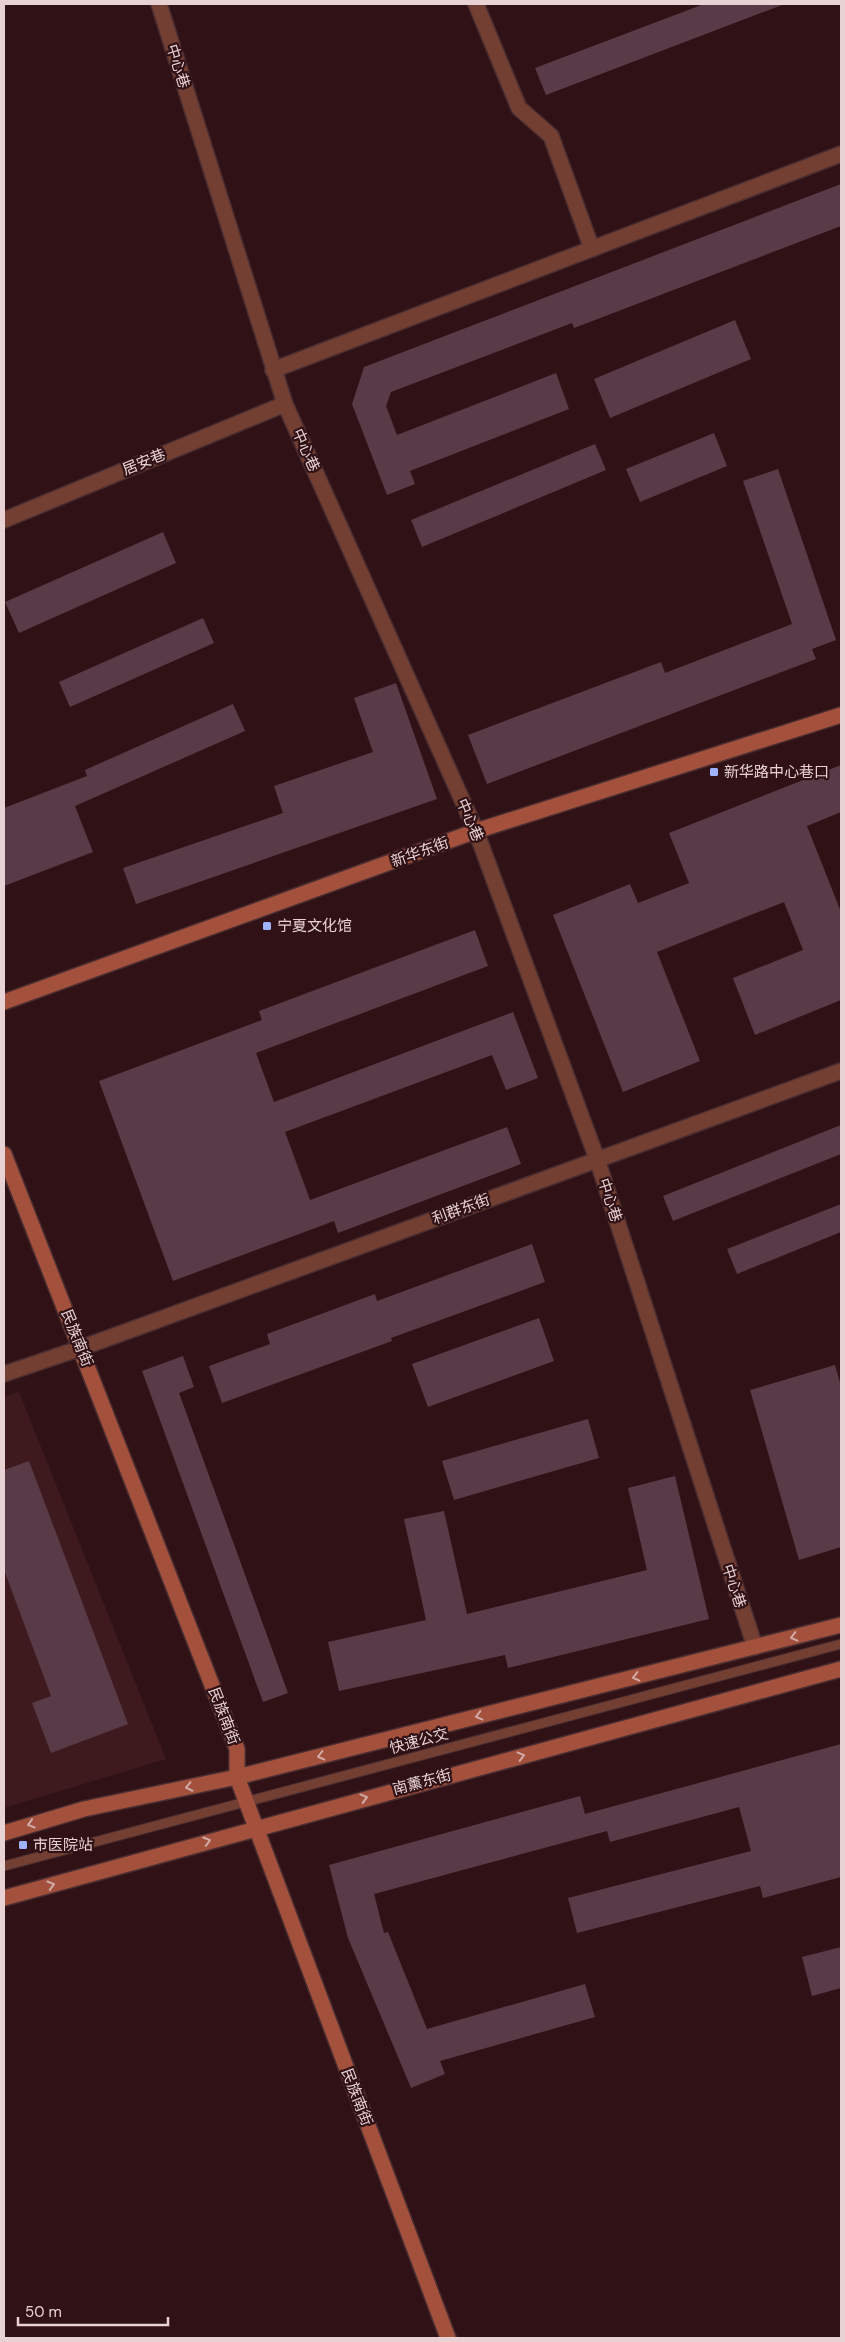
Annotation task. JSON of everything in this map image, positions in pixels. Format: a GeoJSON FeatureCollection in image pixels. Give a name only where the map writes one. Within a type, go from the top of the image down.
{"type":"FeatureCollection","features":[{"type":"Feature","properties":{"kind":"street","name":"中心巷"},"geometry":{"type":"LineString","coordinates":[[159,4],[285,404],[476,831],[597,1159],[755,1647]]}},
{"type":"Feature","properties":{"kind":"street"},"geometry":{"type":"LineString","coordinates":[[476,4],[519,108],[551,136],[592,249]]}},
{"type":"Feature","properties":{"kind":"street"},"geometry":{"type":"LineString","coordinates":[[273,370],[841,154]]}},
{"type":"Feature","properties":{"kind":"street","name":"居安巷"},"geometry":{"type":"LineString","coordinates":[[4,520],[285,404]]}},
{"type":"Feature","properties":{"kind":"street","name":"新华东街"},"geometry":{"type":"LineString","coordinates":[[4,1002],[476,831],[841,714]]}},
{"type":"Feature","properties":{"kind":"street","name":"利群东街"},"geometry":{"type":"LineString","coordinates":[[4,1374],[82,1348],[841,1071]]}},
{"type":"Feature","properties":{"kind":"street","name":"民族南街"},"geometry":{"type":"LineString","coordinates":[[4,1154],[82,1348],[237,1749],[237,1777],[448,2338]]}},
{"type":"Feature","properties":{"kind":"street"},"geometry":{"type":"LineString","coordinates":[[4,1833],[84,1809],[237,1777],[841,1625]]}},
{"type":"Feature","properties":{"kind":"street","name":"南薰东街"},"geometry":{"type":"LineString","coordinates":[[4,1898],[841,1669]]}},
{"type":"Feature","properties":{"kind":"lane","name":"快速公交"},"geometry":{"type":"LineString","coordinates":[[4,1866],[246,1800],[841,1644]]}},
{"type":"Feature","properties":{"kind":"shaded area"},"geometry":{"type":"Polygon","coordinates":[[[19,1392],[166,1759],[4,1808],[4,1397],[19,1392]]]}},
{"type":"Feature","properties":{"kind":"building"},"geometry":{"type":"Polygon","coordinates":[[[704,4],[782,5],[546,95],[535,68],[704,4]]]}},
{"type":"Feature","properties":{"kind":"building"},"geometry":{"type":"Polygon","coordinates":[[[841,184],[841,226],[574,328],[572,323],[391,392],[386,406],[397,435],[556,373],[569,409],[410,471],[415,484],[387,495],[352,404],[364,367],[841,184]]]}},
{"type":"Feature","properties":{"kind":"building"},"geometry":{"type":"Polygon","coordinates":[[[735,320],[751,359],[610,418],[594,379],[735,320]]]}},
{"type":"Feature","properties":{"kind":"building"},"geometry":{"type":"Polygon","coordinates":[[[714,433],[727,466],[640,502],[626,469],[714,433]]]}},
{"type":"Feature","properties":{"kind":"building"},"geometry":{"type":"Polygon","coordinates":[[[595,444],[606,470],[422,547],[411,520],[595,444]]]}},
{"type":"Feature","properties":{"kind":"building"},"geometry":{"type":"Polygon","coordinates":[[[778,469],[836,640],[812,649],[816,659],[487,784],[468,735],[661,662],[665,673],[792,624],[743,481],[778,469]]]}},
{"type":"Feature","properties":{"kind":"building"},"geometry":{"type":"Polygon","coordinates":[[[163,532],[176,563],[19,633],[5,602],[163,532]]]}},
{"type":"Feature","properties":{"kind":"building"},"geometry":{"type":"Polygon","coordinates":[[[203,618],[214,643],[70,707],[59,682],[203,618]]]}},
{"type":"Feature","properties":{"kind":"building"},"geometry":{"type":"Polygon","coordinates":[[[396,683],[437,799],[136,904],[123,868],[283,813],[274,786],[373,752],[354,698],[396,683]]]}},
{"type":"Feature","properties":{"kind":"building"},"geometry":{"type":"Polygon","coordinates":[[[233,704],[245,731],[75,806],[93,852],[4,886],[4,808],[87,776],[85,770],[233,704]]]}},
{"type":"Feature","properties":{"kind":"building"},"geometry":{"type":"Polygon","coordinates":[[[841,765],[841,812],[807,826],[841,912],[841,1000],[755,1035],[733,978],[803,950],[784,902],[657,952],[700,1061],[623,1092],[553,915],[630,884],[638,903],[689,883],[669,833],[841,765]]]}},
{"type":"Feature","properties":{"kind":"building"},"geometry":{"type":"Polygon","coordinates":[[[475,930],[488,966],[256,1053],[274,1102],[513,1012],[538,1078],[506,1090],[492,1055],[285,1132],[310,1200],[507,1127],[521,1164],[338,1233],[334,1221],[173,1281],[99,1081],[262,1020],[259,1011],[475,930]]]}},
{"type":"Feature","properties":{"kind":"building"},"geometry":{"type":"Polygon","coordinates":[[[841,1125],[841,1154],[673,1221],[663,1196],[841,1125]]]}},
{"type":"Feature","properties":{"kind":"building"},"geometry":{"type":"Polygon","coordinates":[[[841,1204],[841,1232],[737,1274],[727,1249],[841,1204]]]}},
{"type":"Feature","properties":{"kind":"building"},"geometry":{"type":"Polygon","coordinates":[[[532,1244],[545,1282],[391,1338],[392,1341],[222,1403],[209,1366],[270,1344],[267,1334],[375,1294],[377,1301],[532,1244]]]}},
{"type":"Feature","properties":{"kind":"building"},"geometry":{"type":"Polygon","coordinates":[[[539,1318],[554,1361],[428,1407],[412,1364],[539,1318]]]}},
{"type":"Feature","properties":{"kind":"building"},"geometry":{"type":"Polygon","coordinates":[[[183,1356],[194,1387],[179,1393],[288,1693],[263,1702],[142,1371],[183,1356]]]}},
{"type":"Feature","properties":{"kind":"building"},"geometry":{"type":"Polygon","coordinates":[[[835,1365],[841,1386],[841,1547],[799,1560],[750,1390],[835,1365]]]}},
{"type":"Feature","properties":{"kind":"building"},"geometry":{"type":"Polygon","coordinates":[[[588,1419],[599,1458],[454,1500],[442,1461],[588,1419]]]}},
{"type":"Feature","properties":{"kind":"building"},"geometry":{"type":"Polygon","coordinates":[[[29,1461],[128,1724],[51,1753],[32,1703],[51,1696],[4,1570],[4,1470],[29,1461]]]}},
{"type":"Feature","properties":{"kind":"building"},"geometry":{"type":"Polygon","coordinates":[[[675,1476],[709,1619],[508,1668],[505,1655],[339,1691],[328,1642],[426,1620],[404,1519],[444,1511],[467,1614],[647,1570],[628,1488],[675,1476]]]}},
{"type":"Feature","properties":{"kind":"building"},"geometry":{"type":"Polygon","coordinates":[[[841,1744],[841,1877],[763,1898],[760,1886],[577,1933],[568,1898],[751,1851],[739,1807],[610,1842],[607,1831],[374,1894],[384,1933],[388,1932],[427,2029],[585,1984],[595,2017],[440,2061],[445,2074],[411,2088],[348,1938],[329,1865],[580,1796],[585,1814],[841,1744]]]}},
{"type":"Feature","properties":{"kind":"building"},"geometry":{"type":"Polygon","coordinates":[[[841,1947],[841,1988],[812,1996],[802,1957],[841,1947]]]}},
{"type":"Feature","properties":{"kind":"place","name":"新华路中心巷口"},"geometry":{"type":"Point","coordinates":[714,772]}},
{"type":"Feature","properties":{"kind":"place","name":"宁夏文化馆"},"geometry":{"type":"Point","coordinates":[267,926]}},
{"type":"Feature","properties":{"kind":"place","name":"市医院站"},"geometry":{"type":"Point","coordinates":[23,1845]}}]}
